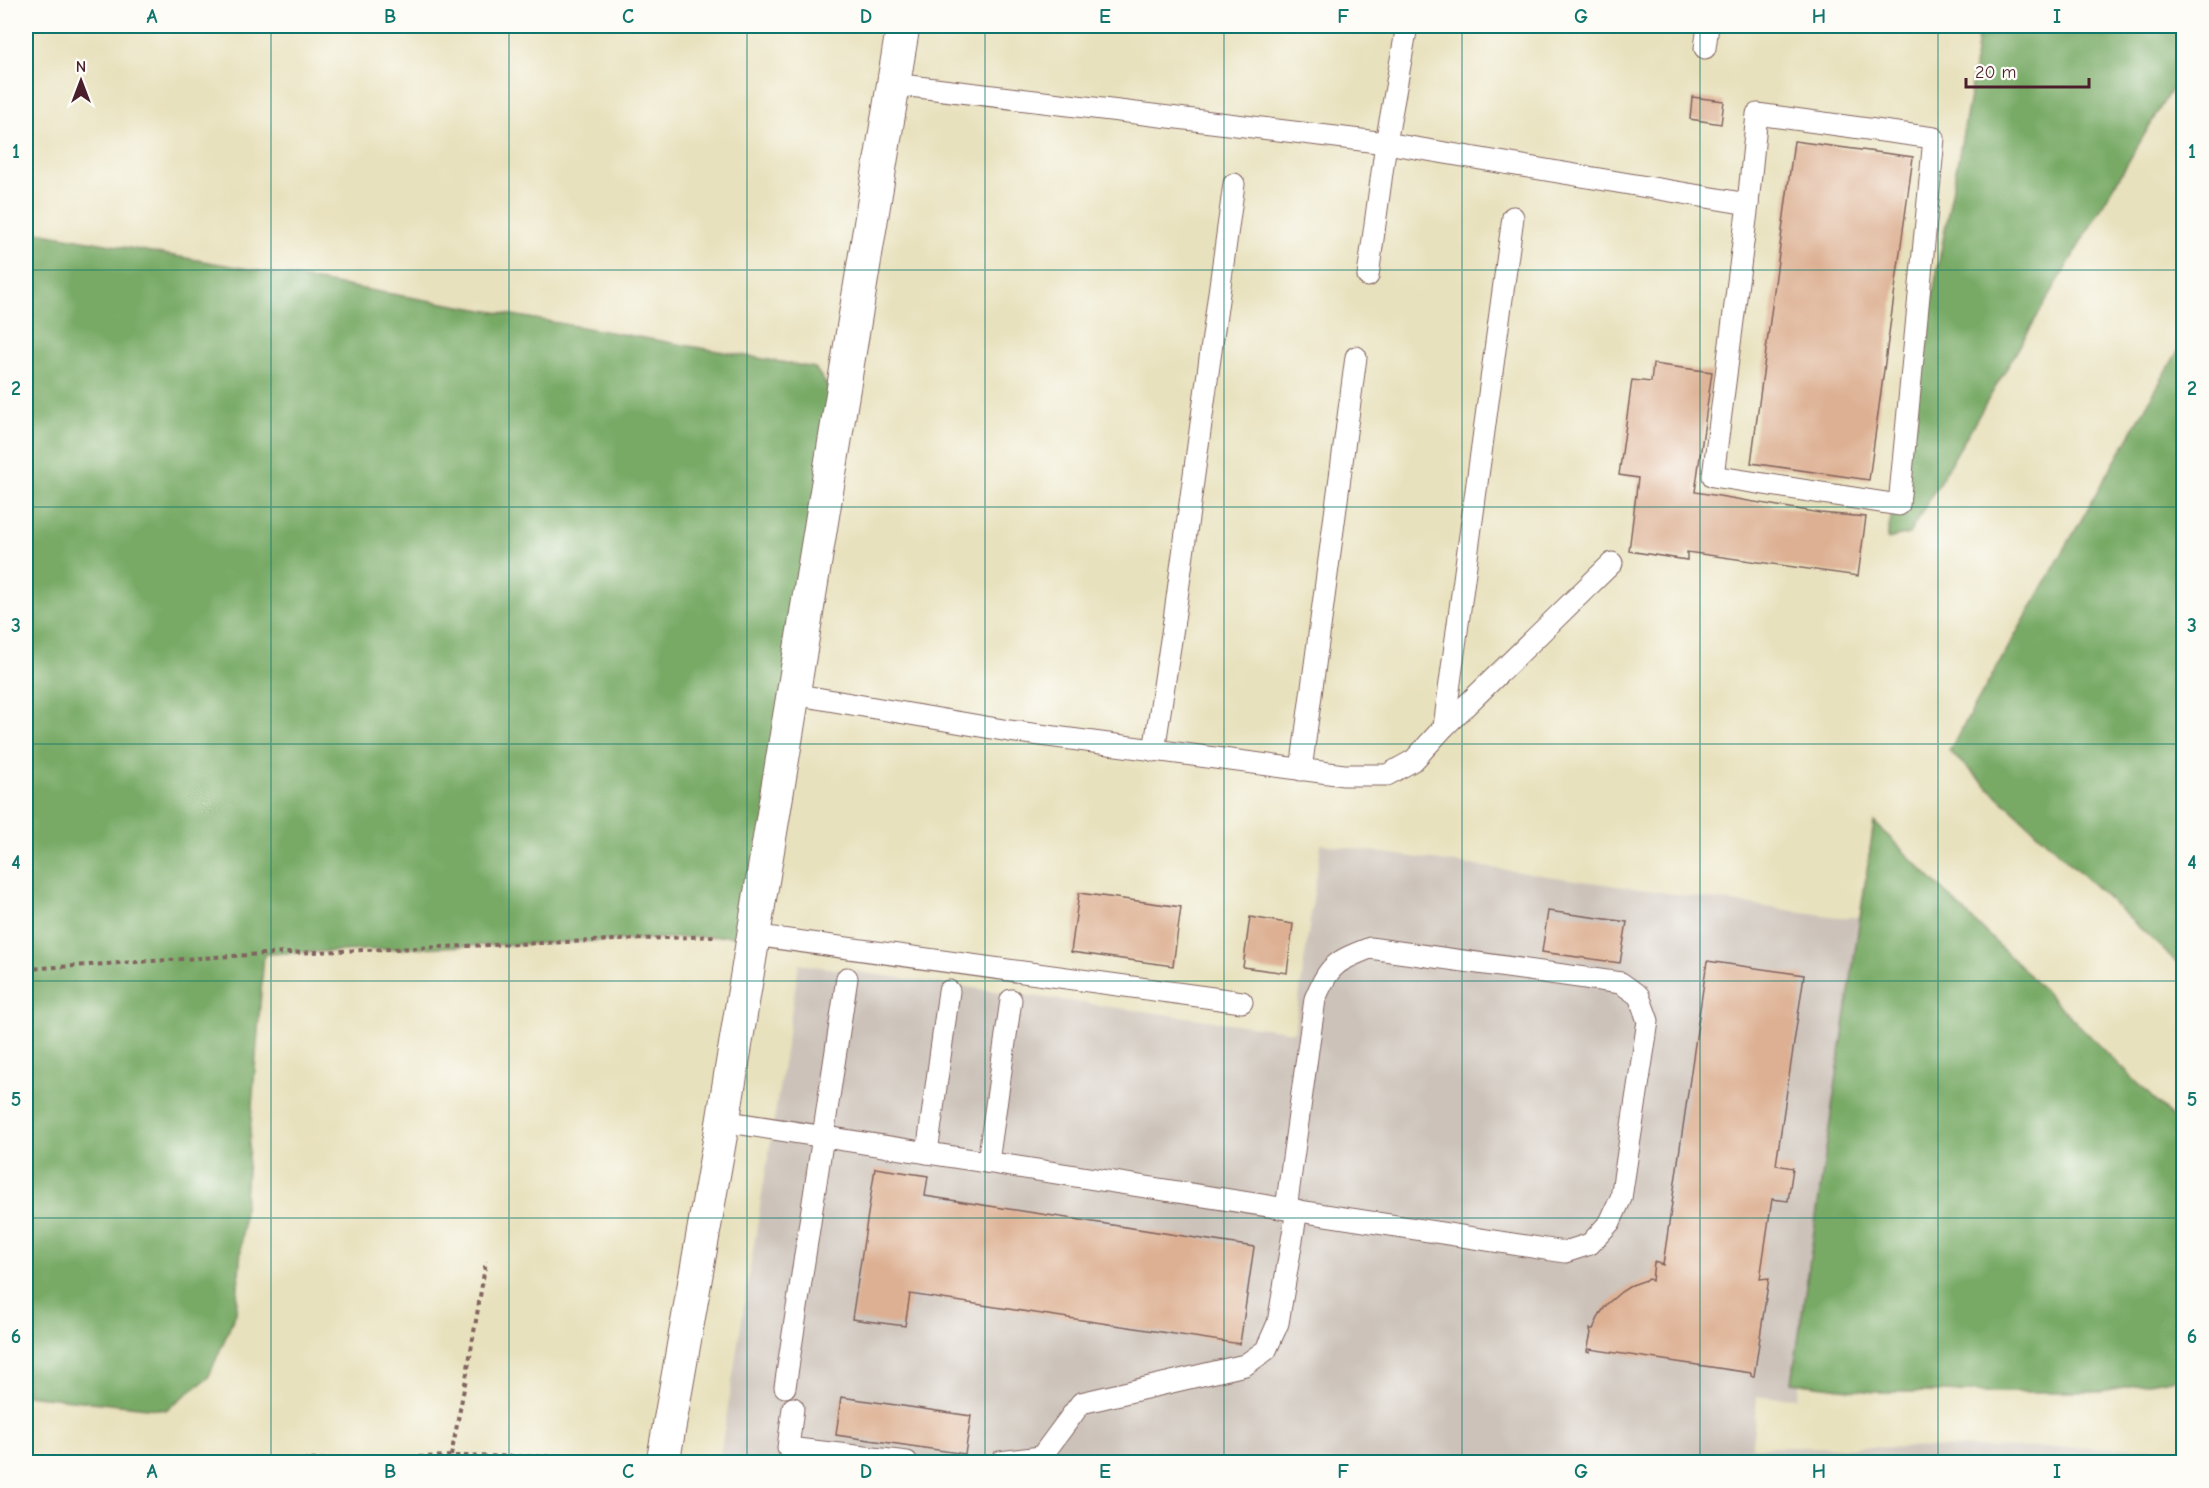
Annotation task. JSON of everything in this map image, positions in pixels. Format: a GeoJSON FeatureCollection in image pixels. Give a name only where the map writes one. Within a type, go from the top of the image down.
{"type":"FeatureCollection","features":[{"type":"Feature","properties":{"kind":"street"},"geometry":{"type":"LineString","coordinates":[[664,1460],[723,1121],[903,26]]}},
{"type":"Feature","properties":{"kind":"lane"},"geometry":{"type":"LineString","coordinates":[[1368,276],[1386,143],[1407,26]]}},
{"type":"Feature","properties":{"kind":"lane"},"geometry":{"type":"LineString","coordinates":[[1705,48],[1708,26]]}},
{"type":"Feature","properties":{"kind":"lane"},"geometry":{"type":"LineString","coordinates":[[893,84],[1386,143],[1748,204]]}},
{"type":"Feature","properties":{"kind":"lane"},"geometry":{"type":"LineString","coordinates":[[1757,114],[1934,138],[1899,505],[1713,476],[1748,204],[1757,114]]}},
{"type":"Feature","properties":{"kind":"lane"},"geometry":{"type":"LineString","coordinates":[[1154,751],[1234,184]]}},
{"type":"Feature","properties":{"kind":"lane"},"geometry":{"type":"LineString","coordinates":[[1444,727],[1513,217]]}},
{"type":"Feature","properties":{"kind":"lane"},"geometry":{"type":"LineString","coordinates":[[1301,770],[1356,357]]}},
{"type":"Feature","properties":{"kind":"lane"},"geometry":{"type":"LineString","coordinates":[[794,694],[1009,731],[1154,751],[1344,775],[1387,774],[1414,760],[1444,727],[1612,563]]}},
{"type":"Feature","properties":{"kind":"lane"},"geometry":{"type":"LineString","coordinates":[[753,934],[1242,1002]]}},
{"type":"Feature","properties":{"kind":"lane"},"geometry":{"type":"LineString","coordinates":[[723,1121],[823,1137],[988,1162],[1291,1209],[1565,1252],[1590,1244],[1610,1222],[1621,1198],[1648,1021],[1639,996],[1620,983],[1370,948],[1343,958],[1326,974],[1315,999],[1291,1209],[1278,1323],[1266,1350],[1245,1365],[1081,1403],[1041,1460],[1000,1462]]}},
{"type":"Feature","properties":{"kind":"lane"},"geometry":{"type":"LineString","coordinates":[[784,1386],[847,978]]}},
{"type":"Feature","properties":{"kind":"lane"},"geometry":{"type":"LineString","coordinates":[[927,1153],[949,991]]}},
{"type":"Feature","properties":{"kind":"lane"},"geometry":{"type":"LineString","coordinates":[[988,1162],[1011,1000]]}},
{"type":"Feature","properties":{"kind":"lane"},"geometry":{"type":"LineString","coordinates":[[793,1408],[788,1448],[907,1462]]}},
{"type":"Feature","properties":{"kind":"path"},"geometry":{"type":"LineString","coordinates":[[26,969],[264,954],[753,934]]}},
{"type":"Feature","properties":{"kind":"path"},"geometry":{"type":"LineString","coordinates":[[451,1456],[486,1261]]}},
{"type":"Feature","properties":{"kind":"path"},"geometry":{"type":"LineString","coordinates":[[239,1462],[451,1456],[664,1460]]}},
{"type":"Feature","properties":{"kind":"shaded area"},"geometry":{"type":"Polygon","coordinates":[[[1321,844],[1838,917],[1868,917],[1797,1398],[1757,1397],[1752,1447],[2184,1448],[2183,1462],[719,1462],[799,964],[1294,1032],[1321,844]]]}},
{"type":"Feature","properties":{"kind":"green space"},"geometry":{"type":"Polygon","coordinates":[[[1979,26],[2183,26],[2183,69],[1909,534],[1887,539],[1972,85],[1979,26]]]}},
{"type":"Feature","properties":{"kind":"green space"},"geometry":{"type":"Polygon","coordinates":[[[26,230],[815,368],[840,405],[753,935],[264,954],[236,1313],[208,1378],[166,1410],[26,1395],[26,230]]]}},
{"type":"Feature","properties":{"kind":"green space"},"geometry":{"type":"Polygon","coordinates":[[[2183,342],[2183,968],[1949,751],[2183,342]]]}},
{"type":"Feature","properties":{"kind":"green space"},"geometry":{"type":"Polygon","coordinates":[[[1874,822],[2183,1128],[2183,1377],[2095,1392],[1874,1392],[1792,1382],[1874,822]]]}},
{"type":"Feature","properties":{"kind":"building"},"geometry":{"type":"Polygon","coordinates":[[[1692,97],[1724,101],[1721,124],[1690,119],[1692,97]]]}},
{"type":"Feature","properties":{"kind":"building"},"geometry":{"type":"Polygon","coordinates":[[[1794,141],[1913,157],[1869,480],[1751,463],[1794,141]]]}},
{"type":"Feature","properties":{"kind":"building"},"geometry":{"type":"Polygon","coordinates":[[[1653,364],[1712,372],[1695,492],[1820,513],[1866,517],[1858,576],[1687,552],[1687,560],[1629,551],[1638,478],[1619,475],[1632,380],[1651,382],[1653,364]]]}},
{"type":"Feature","properties":{"kind":"building"},"geometry":{"type":"Polygon","coordinates":[[[1079,893],[1181,907],[1173,966],[1071,952],[1079,893]]]}},
{"type":"Feature","properties":{"kind":"building"},"geometry":{"type":"Polygon","coordinates":[[[1548,911],[1627,922],[1620,963],[1542,952],[1548,911]]]}},
{"type":"Feature","properties":{"kind":"building"},"geometry":{"type":"Polygon","coordinates":[[[1250,917],[1293,924],[1287,973],[1243,967],[1250,917]]]}},
{"type":"Feature","properties":{"kind":"building"},"geometry":{"type":"Polygon","coordinates":[[[1707,961],[1804,975],[1776,1165],[1793,1168],[1788,1201],[1772,1199],[1760,1279],[1769,1278],[1754,1376],[1751,1376],[1751,1373],[1590,1349],[1590,1352],[1587,1351],[1590,1329],[1593,1329],[1607,1304],[1632,1285],[1649,1279],[1652,1281],[1654,1262],[1663,1265],[1707,961]]]}},
{"type":"Feature","properties":{"kind":"building"},"geometry":{"type":"Polygon","coordinates":[[[875,1168],[928,1176],[925,1196],[1254,1247],[1240,1344],[910,1294],[905,1326],[852,1319],[875,1168]]]}},
{"type":"Feature","properties":{"kind":"building"},"geometry":{"type":"Polygon","coordinates":[[[841,1397],[971,1416],[965,1454],[836,1435],[841,1397]]]}}]}
